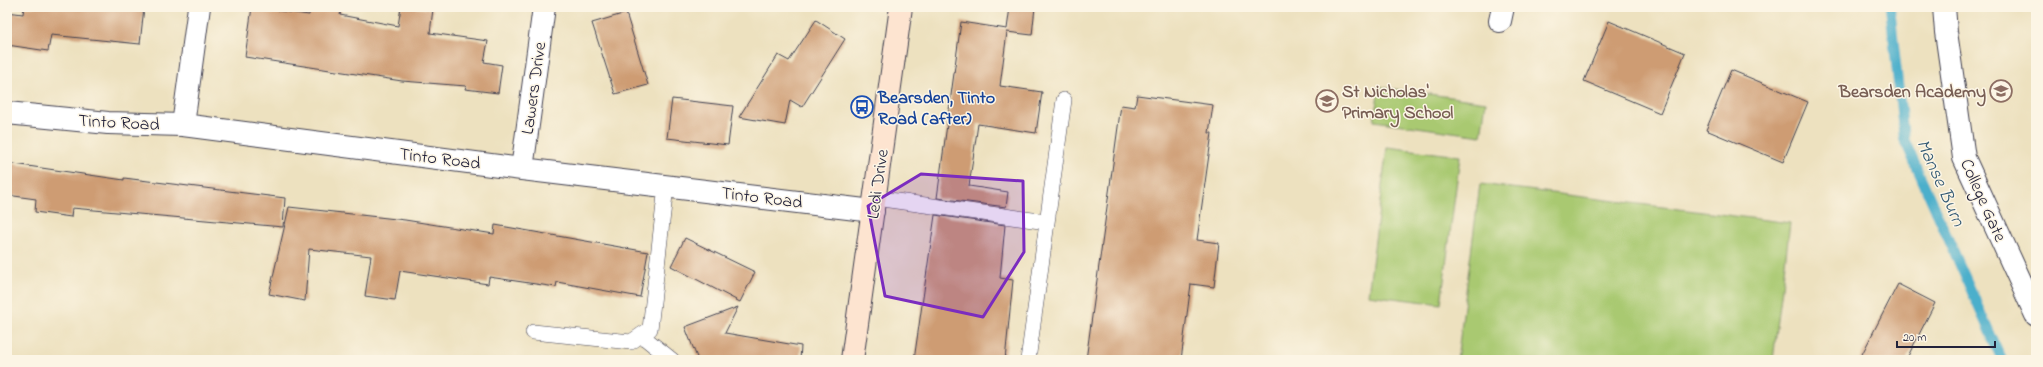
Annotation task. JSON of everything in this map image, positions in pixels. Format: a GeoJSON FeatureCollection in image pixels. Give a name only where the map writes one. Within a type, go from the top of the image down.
{"type":"FeatureCollection","features":[{"type":"Feature","properties":{"kind":"street"},"geometry":{"type":"LineString","coordinates":[[183,125],[199,7]]}},
{"type":"Feature","properties":{"kind":"street","name":"Lawers Drive"},"geometry":{"type":"LineString","coordinates":[[522,169],[544,7]]}},
{"type":"Feature","properties":{"kind":"street","name":"Ledi Drive"},"geometry":{"type":"LineString","coordinates":[[852,360],[900,7]]}},
{"type":"Feature","properties":{"kind":"street","name":"College Gate"},"geometry":{"type":"LineString","coordinates":[[1944,7],[1946,32],[1964,158],[2036,315]]}},
{"type":"Feature","properties":{"kind":"street","name":"Tinto Road"},"geometry":{"type":"LineString","coordinates":[[7,113],[108,123],[183,125],[666,186],[874,204]]}},
{"type":"Feature","properties":{"kind":"lane"},"geometry":{"type":"LineString","coordinates":[[1028,360],[1064,100]]}},
{"type":"Feature","properties":{"kind":"lane"},"geometry":{"type":"LineString","coordinates":[[533,332],[631,342],[650,329],[666,186]]}},
{"type":"Feature","properties":{"kind":"lane"},"geometry":{"type":"LineString","coordinates":[[874,204],[1047,222]]}},
{"type":"Feature","properties":{"kind":"lane"},"geometry":{"type":"LineString","coordinates":[[641,335],[672,360]]}},
{"type":"Feature","properties":{"kind":"highlighted area"},"geometry":{"type":"Polygon","coordinates":[[[921,174],[1023,181],[1024,252],[983,317],[885,296],[868,206],[921,174]]]}},
{"type":"Feature","properties":{"kind":"green space"},"geometry":{"type":"Polygon","coordinates":[[[1379,87],[1486,102],[1481,136],[1374,121],[1379,87]]]}},
{"type":"Feature","properties":{"kind":"green space"},"geometry":{"type":"Polygon","coordinates":[[[1387,147],[1460,156],[1441,304],[1368,295],[1387,147]]]}},
{"type":"Feature","properties":{"kind":"green space"},"geometry":{"type":"Polygon","coordinates":[[[1480,184],[1790,223],[1773,360],[1457,360],[1480,184]]]}},
{"type":"Feature","properties":{"kind":"building"},"geometry":{"type":"Polygon","coordinates":[[[24,7],[144,7],[140,44],[51,35],[48,51],[7,45],[7,12],[23,14],[24,7]]]}},
{"type":"Feature","properties":{"kind":"building"},"geometry":{"type":"Polygon","coordinates":[[[252,7],[309,15],[310,7],[342,7],[340,15],[398,26],[401,7],[433,9],[430,33],[488,41],[484,62],[502,65],[498,93],[465,89],[466,86],[402,81],[245,57],[252,7]]]}},
{"type":"Feature","properties":{"kind":"building"},"geometry":{"type":"Polygon","coordinates":[[[1010,7],[1035,7],[1032,35],[1007,32],[1000,86],[1042,92],[1036,133],[978,124],[969,186],[1008,192],[1006,207],[937,198],[961,22],[1007,29],[1010,7]]]}},
{"type":"Feature","properties":{"kind":"building"},"geometry":{"type":"Polygon","coordinates":[[[626,13],[648,85],[615,94],[592,23],[626,13]]]}},
{"type":"Feature","properties":{"kind":"building"},"geometry":{"type":"Polygon","coordinates":[[[816,20],[845,39],[802,107],[790,100],[785,125],[739,117],[778,55],[789,61],[816,20]]]}},
{"type":"Feature","properties":{"kind":"building"},"geometry":{"type":"Polygon","coordinates":[[[1609,21],[1685,53],[1660,113],[1584,81],[1609,21]]]}},
{"type":"Feature","properties":{"kind":"building"},"geometry":{"type":"Polygon","coordinates":[[[1731,70],[1808,102],[1783,162],[1706,130],[1731,70]]]}},
{"type":"Feature","properties":{"kind":"building"},"geometry":{"type":"Polygon","coordinates":[[[1137,95],[1213,105],[1209,133],[1212,133],[1197,240],[1219,243],[1214,287],[1191,284],[1181,360],[1086,360],[1121,105],[1135,107],[1137,95]]]}},
{"type":"Feature","properties":{"kind":"building"},"geometry":{"type":"Polygon","coordinates":[[[672,99],[733,106],[728,145],[667,138],[672,99]]]}},
{"type":"Feature","properties":{"kind":"building"},"geometry":{"type":"Polygon","coordinates":[[[7,163],[124,180],[124,178],[285,198],[283,227],[72,208],[71,217],[35,212],[36,199],[7,195],[7,163]]]}},
{"type":"Feature","properties":{"kind":"building"},"geometry":{"type":"Polygon","coordinates":[[[289,207],[405,220],[494,234],[495,225],[648,252],[640,297],[557,282],[556,287],[489,277],[488,284],[400,271],[395,300],[365,296],[371,256],[309,249],[305,301],[269,294],[289,207]]]}},
{"type":"Feature","properties":{"kind":"building"},"geometry":{"type":"Polygon","coordinates":[[[935,215],[1005,225],[1000,278],[1013,280],[1005,360],[914,360],[935,215]]]}},
{"type":"Feature","properties":{"kind":"building"},"geometry":{"type":"Polygon","coordinates":[[[685,238],[755,272],[740,302],[671,266],[685,238]]]}},
{"type":"Feature","properties":{"kind":"building"},"geometry":{"type":"Polygon","coordinates":[[[1898,284],[1935,303],[1906,360],[1859,360],[1898,284]]]}},
{"type":"Feature","properties":{"kind":"building"},"geometry":{"type":"Polygon","coordinates":[[[738,307],[725,333],[801,346],[800,360],[698,360],[685,327],[738,307]]]}},
{"type":"Feature","properties":{"kind":"waterway","name":"Manse Burn"},"geometry":{"type":"LineString","coordinates":[[1890,7],[1904,139],[2002,360]]}},
{"type":"Feature","properties":{"kind":"place","name":"Bearsden Academy"},"geometry":{"type":"Point","coordinates":[2001,91]}},
{"type":"Feature","properties":{"kind":"place","name":"St Nicholas' Primary School"},"geometry":{"type":"Point","coordinates":[1327,101]}},
{"type":"Feature","properties":{"kind":"place","name":"Bearsden, Tinto Road (after)"},"geometry":{"type":"Point","coordinates":[862,107]}}]}
